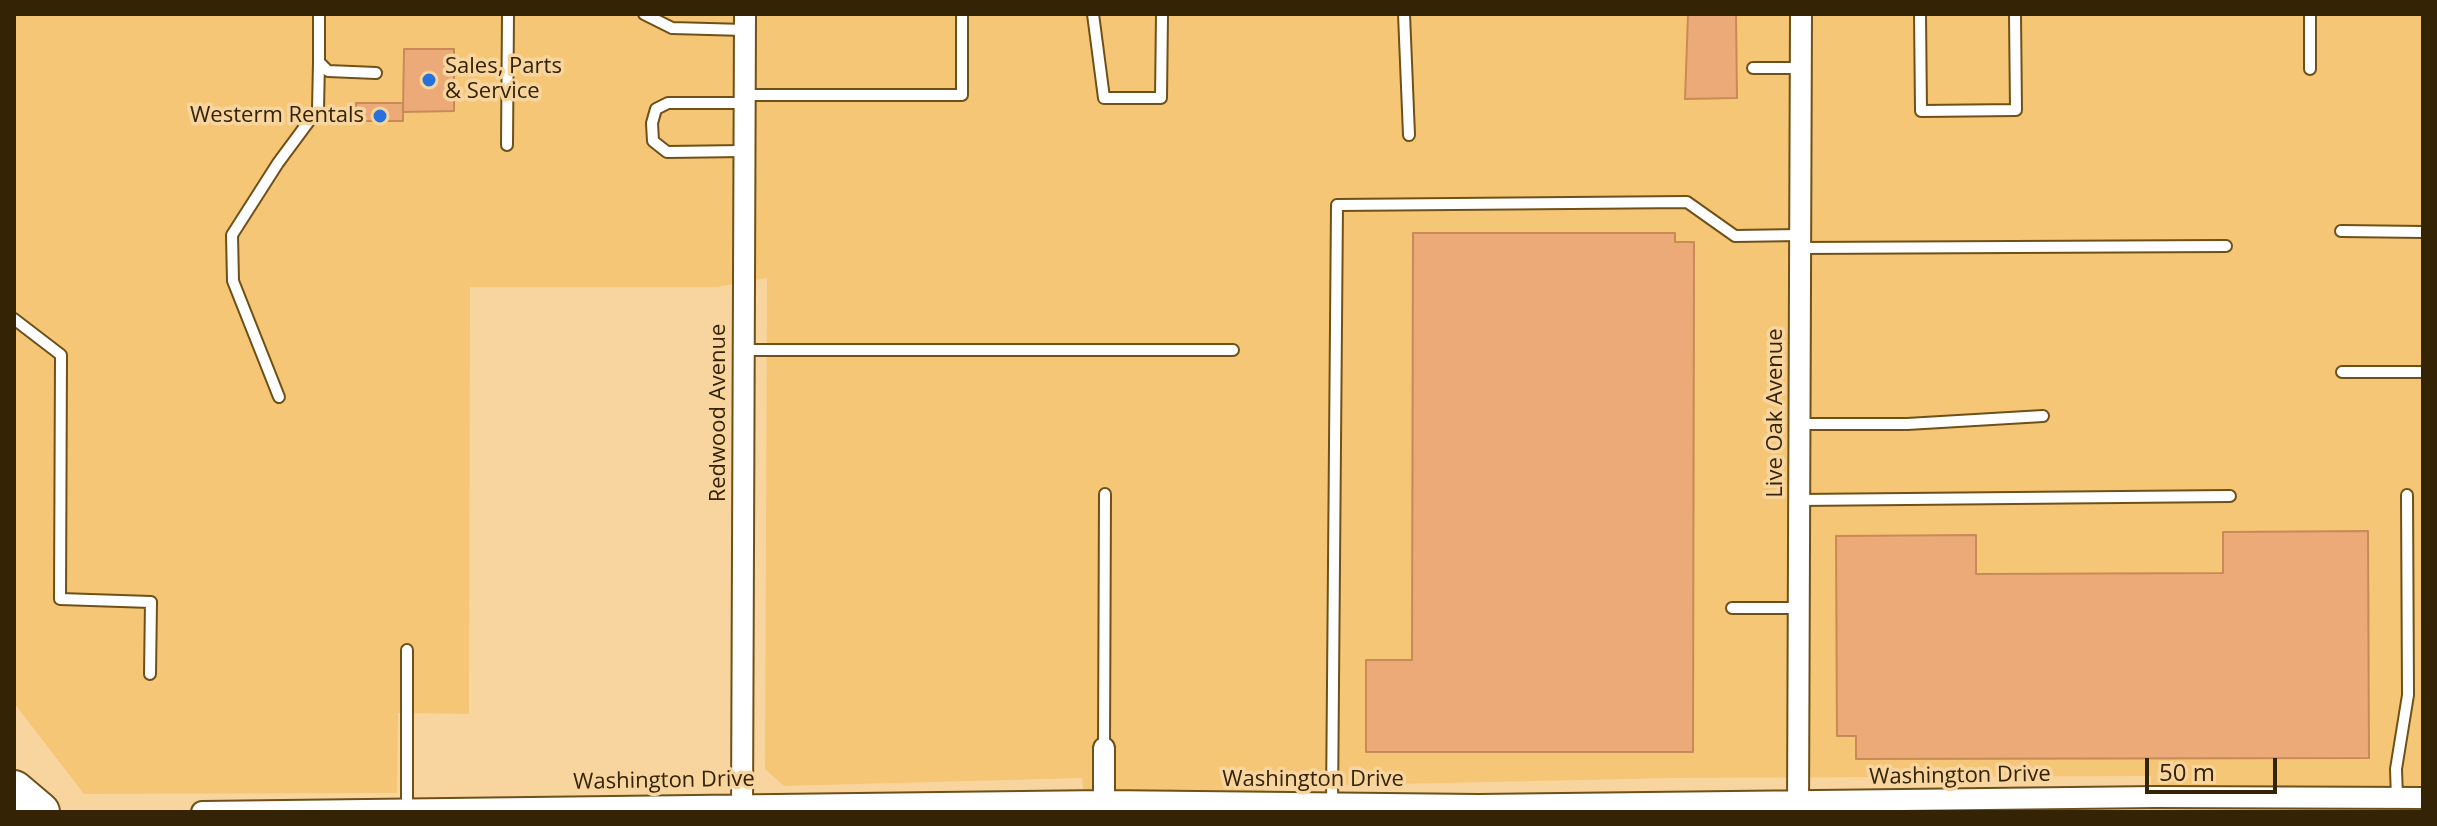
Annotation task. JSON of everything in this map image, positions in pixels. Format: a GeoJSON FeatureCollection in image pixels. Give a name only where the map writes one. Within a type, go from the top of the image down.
{"type":"FeatureCollection","features":[{"type":"Feature","properties":{"kind":"highway"},"geometry":{"type":"LineString","coordinates":[[14,790],[40,812]]}},
{"type":"Feature","properties":{"kind":"street","name":"Live Oak Avenue"},"geometry":{"type":"LineString","coordinates":[[1798,807],[1801,14]]}},
{"type":"Feature","properties":{"kind":"street","name":"Redwood Avenue"},"geometry":{"type":"LineString","coordinates":[[742,808],[745,22]]}},
{"type":"Feature","properties":{"kind":"street"},"geometry":{"type":"LineString","coordinates":[[1104,748],[1104,801]]}},
{"type":"Feature","properties":{"kind":"street","name":"Washington Drive"},"geometry":{"type":"LineString","coordinates":[[202,812],[959,807],[1104,801],[1478,808],[2156,804],[2423,798]]}},
{"type":"Feature","properties":{"kind":"lane"},"geometry":{"type":"LineString","coordinates":[[279,397],[233,281],[232,235],[278,163],[318,109],[319,14]]}},
{"type":"Feature","properties":{"kind":"lane"},"geometry":{"type":"LineString","coordinates":[[507,145],[508,14]]}},
{"type":"Feature","properties":{"kind":"lane"},"geometry":{"type":"LineString","coordinates":[[644,14],[672,28],[745,22]]}},
{"type":"Feature","properties":{"kind":"lane"},"geometry":{"type":"LineString","coordinates":[[744,151],[667,152],[653,141],[652,123],[656,109],[668,103],[744,99],[962,95],[962,14]]}},
{"type":"Feature","properties":{"kind":"lane"},"geometry":{"type":"LineString","coordinates":[[1093,14],[1104,98],[1161,98],[1162,14]]}},
{"type":"Feature","properties":{"kind":"lane"},"geometry":{"type":"LineString","coordinates":[[1404,14],[1409,135]]}},
{"type":"Feature","properties":{"kind":"lane"},"geometry":{"type":"LineString","coordinates":[[1920,14],[1921,111],[2016,110],[2015,14]]}},
{"type":"Feature","properties":{"kind":"lane"},"geometry":{"type":"LineString","coordinates":[[2310,14],[2310,69]]}},
{"type":"Feature","properties":{"kind":"lane"},"geometry":{"type":"LineString","coordinates":[[319,62],[328,71],[376,73]]}},
{"type":"Feature","properties":{"kind":"lane"},"geometry":{"type":"LineString","coordinates":[[1753,68],[1801,68]]}},
{"type":"Feature","properties":{"kind":"lane"},"geometry":{"type":"LineString","coordinates":[[1332,804],[1337,205],[1687,202],[1735,236],[1800,242],[2226,246]]}},
{"type":"Feature","properties":{"kind":"lane"},"geometry":{"type":"LineString","coordinates":[[2341,231],[2423,232]]}},
{"type":"Feature","properties":{"kind":"lane"},"geometry":{"type":"LineString","coordinates":[[14,319],[61,355],[60,599],[151,602],[150,674]]}},
{"type":"Feature","properties":{"kind":"lane"},"geometry":{"type":"LineString","coordinates":[[743,350],[1233,350]]}},
{"type":"Feature","properties":{"kind":"lane"},"geometry":{"type":"LineString","coordinates":[[2342,372],[2423,372]]}},
{"type":"Feature","properties":{"kind":"lane"},"geometry":{"type":"LineString","coordinates":[[1800,424],[1907,424],[2043,416]]}},
{"type":"Feature","properties":{"kind":"lane"},"geometry":{"type":"LineString","coordinates":[[1104,748],[1105,494]]}},
{"type":"Feature","properties":{"kind":"lane"},"geometry":{"type":"LineString","coordinates":[[2397,798],[2396,769],[2408,695],[2407,495]]}},
{"type":"Feature","properties":{"kind":"lane"},"geometry":{"type":"LineString","coordinates":[[1799,500],[2230,496]]}},
{"type":"Feature","properties":{"kind":"lane"},"geometry":{"type":"LineString","coordinates":[[1732,608],[1799,608]]}},
{"type":"Feature","properties":{"kind":"lane"},"geometry":{"type":"LineString","coordinates":[[407,650],[407,809]]}},
{"type":"Feature","properties":{"kind":"shaded area"},"geometry":{"type":"Polygon","coordinates":[[[14,14],[2423,14],[2423,812],[2150,812],[2151,776],[1673,778],[1263,787],[1269,812],[1085,812],[1082,778],[784,786],[765,769],[767,278],[717,287],[470,287],[469,714],[398,713],[397,793],[84,794],[14,703],[14,14]]]}},
{"type":"Feature","properties":{"kind":"building"},"geometry":{"type":"Polygon","coordinates":[[[1688,14],[1736,14],[1737,98],[1685,99],[1688,14]]]}},
{"type":"Feature","properties":{"kind":"building","name":"Sales, Parts & Service"},"geometry":{"type":"Polygon","coordinates":[[[404,49],[454,49],[454,111],[403,112],[404,49]]]}},
{"type":"Feature","properties":{"kind":"building","name":"Westerm Rentals"},"geometry":{"type":"Polygon","coordinates":[[[356,103],[403,103],[403,121],[356,121],[356,103]]]}},
{"type":"Feature","properties":{"kind":"building"},"geometry":{"type":"Polygon","coordinates":[[[1413,233],[1675,233],[1675,242],[1694,242],[1693,752],[1366,752],[1366,660],[1412,660],[1413,233]]]}},
{"type":"Feature","properties":{"kind":"building"},"geometry":{"type":"Polygon","coordinates":[[[2368,531],[2369,758],[1856,759],[1856,736],[1837,736],[1836,536],[1976,535],[1976,574],[2223,573],[2223,532],[2368,531]]]}},
{"type":"Feature","properties":{"kind":"place","name":"Sales, Parts & Service"},"geometry":{"type":"Point","coordinates":[429,80]}},
{"type":"Feature","properties":{"kind":"place","name":"Westerm Rentals"},"geometry":{"type":"Point","coordinates":[380,116]}}]}
